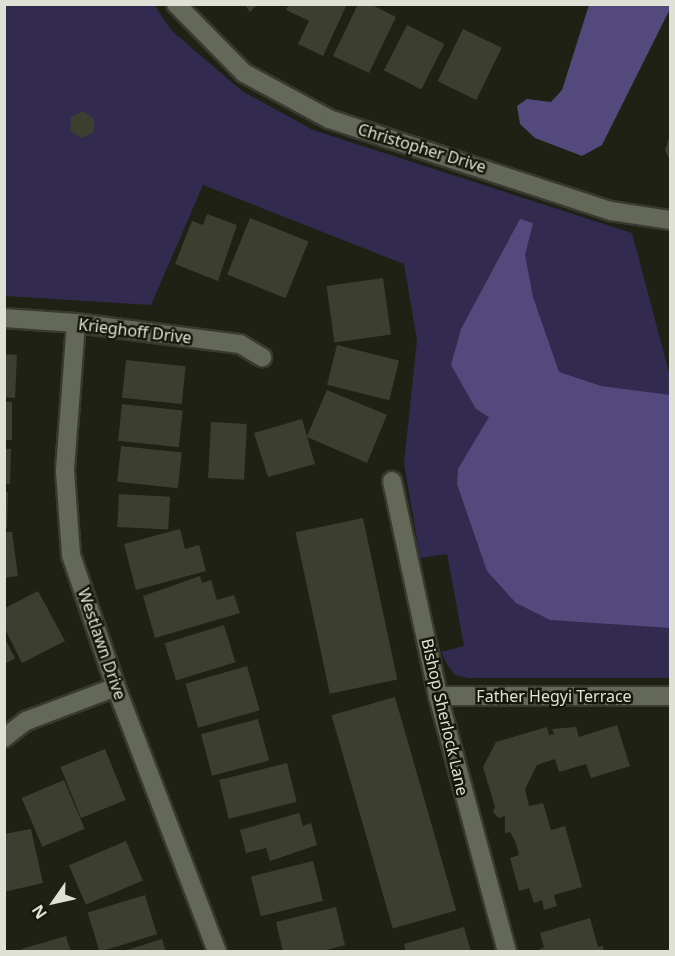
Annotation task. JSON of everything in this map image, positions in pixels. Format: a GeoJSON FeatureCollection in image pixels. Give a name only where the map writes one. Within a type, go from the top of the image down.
{"type":"FeatureCollection","features":[{"type":"Feature","properties":{"kind":"street","name":"Christopher Drive"},"geometry":{"type":"LineString","coordinates":[[176,4],[196,27],[244,73],[328,118],[611,211],[670,220]]}},
{"type":"Feature","properties":{"kind":"street","name":"Krieghoff Drive"},"geometry":{"type":"LineString","coordinates":[[4,318],[76,322],[240,344],[262,357]]}},
{"type":"Feature","properties":{"kind":"street","name":"Westlawn Drive"},"geometry":{"type":"LineString","coordinates":[[76,322],[65,471],[71,555],[116,687],[217,951]]}},
{"type":"Feature","properties":{"kind":"street","name":"Bishop Sherlock Lane"},"geometry":{"type":"LineString","coordinates":[[392,481],[438,696],[507,951]]}},
{"type":"Feature","properties":{"kind":"street"},"geometry":{"type":"LineString","coordinates":[[4,738],[26,721],[116,687]]}},
{"type":"Feature","properties":{"kind":"street","name":"Father Hegyi Terrace"},"geometry":{"type":"LineString","coordinates":[[438,696],[670,696]]}},
{"type":"Feature","properties":{"kind":"shaded area"},"geometry":{"type":"Polygon","coordinates":[[[4,5],[154,5],[172,31],[242,91],[313,130],[632,233],[670,376],[670,678],[468,678],[455,675],[448,666],[441,652],[464,646],[447,554],[420,558],[404,463],[417,340],[404,264],[203,185],[151,305],[5,296],[4,5]]]}},
{"type":"Feature","properties":{"kind":"shaded area"},"geometry":{"type":"Polygon","coordinates":[[[589,5],[670,5],[670,9],[602,145],[582,156],[535,138],[520,124],[517,106],[527,99],[551,102],[562,90],[589,5]]]}},
{"type":"Feature","properties":{"kind":"shaded area"},"geometry":{"type":"Polygon","coordinates":[[[520,219],[533,223],[525,255],[533,297],[559,372],[601,386],[670,395],[670,628],[550,620],[516,603],[487,571],[457,484],[458,469],[489,417],[476,409],[451,365],[461,329],[520,219]]]}},
{"type":"Feature","properties":{"kind":"building"},"geometry":{"type":"Polygon","coordinates":[[[244,4],[258,4],[250,12],[244,4]]]}},
{"type":"Feature","properties":{"kind":"building"},"geometry":{"type":"Polygon","coordinates":[[[289,4],[347,4],[323,56],[298,44],[309,21],[286,10],[289,4]]]}},
{"type":"Feature","properties":{"kind":"building"},"geometry":{"type":"Polygon","coordinates":[[[358,4],[370,4],[396,17],[369,73],[333,56],[358,4]]]}},
{"type":"Feature","properties":{"kind":"building"},"geometry":{"type":"Polygon","coordinates":[[[407,25],[444,44],[421,90],[384,70],[407,25]]]}},
{"type":"Feature","properties":{"kind":"building"},"geometry":{"type":"Polygon","coordinates":[[[463,29],[502,48],[476,100],[438,81],[463,29]]]}},
{"type":"Feature","properties":{"kind":"building"},"geometry":{"type":"Polygon","coordinates":[[[83,111],[94,119],[94,132],[82,138],[70,131],[71,117],[83,111]]]}},
{"type":"Feature","properties":{"kind":"building"},"geometry":{"type":"Polygon","coordinates":[[[670,136],[670,161],[665,150],[670,136]]]}},
{"type":"Feature","properties":{"kind":"building"},"geometry":{"type":"Polygon","coordinates":[[[207,214],[237,225],[218,281],[175,264],[192,221],[203,225],[207,214]]]}},
{"type":"Feature","properties":{"kind":"building"},"geometry":{"type":"Polygon","coordinates":[[[250,218],[308,242],[286,298],[227,275],[250,218]]]}},
{"type":"Feature","properties":{"kind":"building"},"geometry":{"type":"Polygon","coordinates":[[[383,278],[391,334],[334,342],[327,286],[383,278]]]}},
{"type":"Feature","properties":{"kind":"building"},"geometry":{"type":"Polygon","coordinates":[[[337,345],[399,360],[389,400],[327,385],[337,345]]]}},
{"type":"Feature","properties":{"kind":"building"},"geometry":{"type":"Polygon","coordinates":[[[4,354],[17,355],[15,398],[4,397],[4,354]]]}},
{"type":"Feature","properties":{"kind":"building"},"geometry":{"type":"Polygon","coordinates":[[[126,360],[186,366],[182,404],[122,398],[126,360]]]}},
{"type":"Feature","properties":{"kind":"building"},"geometry":{"type":"Polygon","coordinates":[[[327,390],[387,415],[367,463],[307,437],[315,464],[268,477],[254,433],[302,419],[307,436],[327,390]]]}},
{"type":"Feature","properties":{"kind":"building"},"geometry":{"type":"Polygon","coordinates":[[[4,402],[12,402],[12,440],[4,440],[4,402]]]}},
{"type":"Feature","properties":{"kind":"building"},"geometry":{"type":"Polygon","coordinates":[[[122,404],[183,410],[179,447],[118,441],[122,404]]]}},
{"type":"Feature","properties":{"kind":"building"},"geometry":{"type":"Polygon","coordinates":[[[211,422],[247,424],[244,480],[208,478],[211,422]]]}},
{"type":"Feature","properties":{"kind":"building"},"geometry":{"type":"Polygon","coordinates":[[[121,446],[182,452],[178,488],[117,482],[121,446]]]}},
{"type":"Feature","properties":{"kind":"building"},"geometry":{"type":"Polygon","coordinates":[[[4,449],[11,449],[10,484],[4,484],[4,449]]]}},
{"type":"Feature","properties":{"kind":"building"},"geometry":{"type":"Polygon","coordinates":[[[4,492],[8,492],[7,528],[4,528],[4,492]]]}},
{"type":"Feature","properties":{"kind":"building"},"geometry":{"type":"Polygon","coordinates":[[[119,494],[170,497],[168,530],[117,527],[119,494]]]}},
{"type":"Feature","properties":{"kind":"building"},"geometry":{"type":"Polygon","coordinates":[[[363,518],[397,679],[330,694],[296,532],[363,518]]]}},
{"type":"Feature","properties":{"kind":"building"},"geometry":{"type":"Polygon","coordinates":[[[180,529],[185,549],[199,545],[206,571],[136,590],[124,544],[180,529]]]}},
{"type":"Feature","properties":{"kind":"building"},"geometry":{"type":"Polygon","coordinates":[[[4,532],[12,532],[18,576],[4,578],[4,532]]]}},
{"type":"Feature","properties":{"kind":"building"},"geometry":{"type":"Polygon","coordinates":[[[200,576],[202,583],[211,580],[217,600],[234,595],[240,613],[155,638],[143,596],[200,576]]]}},
{"type":"Feature","properties":{"kind":"building"},"geometry":{"type":"Polygon","coordinates":[[[38,591],[65,641],[22,663],[5,629],[5,608],[38,591]]]}},
{"type":"Feature","properties":{"kind":"building"},"geometry":{"type":"Polygon","coordinates":[[[224,625],[235,662],[176,680],[165,643],[224,625]]]}},
{"type":"Feature","properties":{"kind":"building"},"geometry":{"type":"Polygon","coordinates":[[[5,639],[15,658],[5,664],[5,639]]]}},
{"type":"Feature","properties":{"kind":"building"},"geometry":{"type":"Polygon","coordinates":[[[247,666],[260,710],[198,728],[185,684],[247,666]]]}},
{"type":"Feature","properties":{"kind":"building"},"geometry":{"type":"Polygon","coordinates":[[[395,697],[456,910],[393,929],[332,715],[395,697]]]}},
{"type":"Feature","properties":{"kind":"building"},"geometry":{"type":"Polygon","coordinates":[[[258,719],[269,761],[212,776],[201,734],[258,719]]]}},
{"type":"Feature","properties":{"kind":"building"},"geometry":{"type":"Polygon","coordinates":[[[617,725],[630,766],[591,778],[586,764],[559,772],[555,759],[537,765],[525,789],[529,806],[543,803],[551,830],[565,826],[582,887],[554,895],[557,906],[544,910],[542,900],[534,903],[529,888],[519,891],[510,858],[519,855],[516,843],[510,832],[505,833],[505,816],[499,818],[493,812],[495,807],[483,767],[496,742],[547,727],[549,735],[554,734],[552,729],[576,727],[579,737],[617,725]]]}},
{"type":"Feature","properties":{"kind":"building"},"geometry":{"type":"Polygon","coordinates":[[[105,749],[126,800],[81,818],[60,767],[105,749]]]}},
{"type":"Feature","properties":{"kind":"building"},"geometry":{"type":"Polygon","coordinates":[[[287,763],[297,802],[229,819],[219,780],[287,763]]]}},
{"type":"Feature","properties":{"kind":"building"},"geometry":{"type":"Polygon","coordinates":[[[64,780],[85,829],[42,847],[22,798],[64,780]]]}},
{"type":"Feature","properties":{"kind":"building"},"geometry":{"type":"Polygon","coordinates":[[[299,813],[303,826],[311,823],[317,845],[270,861],[266,848],[246,853],[240,830],[299,813]]]}},
{"type":"Feature","properties":{"kind":"building"},"geometry":{"type":"Polygon","coordinates":[[[31,829],[43,883],[4,892],[4,834],[31,829]]]}},
{"type":"Feature","properties":{"kind":"building"},"geometry":{"type":"Polygon","coordinates":[[[126,841],[143,881],[86,905],[69,865],[126,841]]]}},
{"type":"Feature","properties":{"kind":"building"},"geometry":{"type":"Polygon","coordinates":[[[313,861],[323,901],[261,916],[251,876],[313,861]]]}},
{"type":"Feature","properties":{"kind":"building"},"geometry":{"type":"Polygon","coordinates":[[[145,895],[157,934],[100,952],[88,913],[145,895]]]}},
{"type":"Feature","properties":{"kind":"building"},"geometry":{"type":"Polygon","coordinates":[[[336,907],[345,945],[319,952],[283,952],[276,922],[336,907]]]}},
{"type":"Feature","properties":{"kind":"building"},"geometry":{"type":"Polygon","coordinates":[[[590,918],[598,947],[603,946],[604,952],[535,952],[544,947],[540,933],[590,918]]]}},
{"type":"Feature","properties":{"kind":"building"},"geometry":{"type":"Polygon","coordinates":[[[464,927],[471,952],[406,952],[404,944],[464,927]]]}},
{"type":"Feature","properties":{"kind":"building"},"geometry":{"type":"Polygon","coordinates":[[[66,936],[71,952],[23,952],[22,949],[66,936]]]}},
{"type":"Feature","properties":{"kind":"building"},"geometry":{"type":"Polygon","coordinates":[[[162,939],[166,952],[124,952],[124,951],[162,939]]]}}]}
